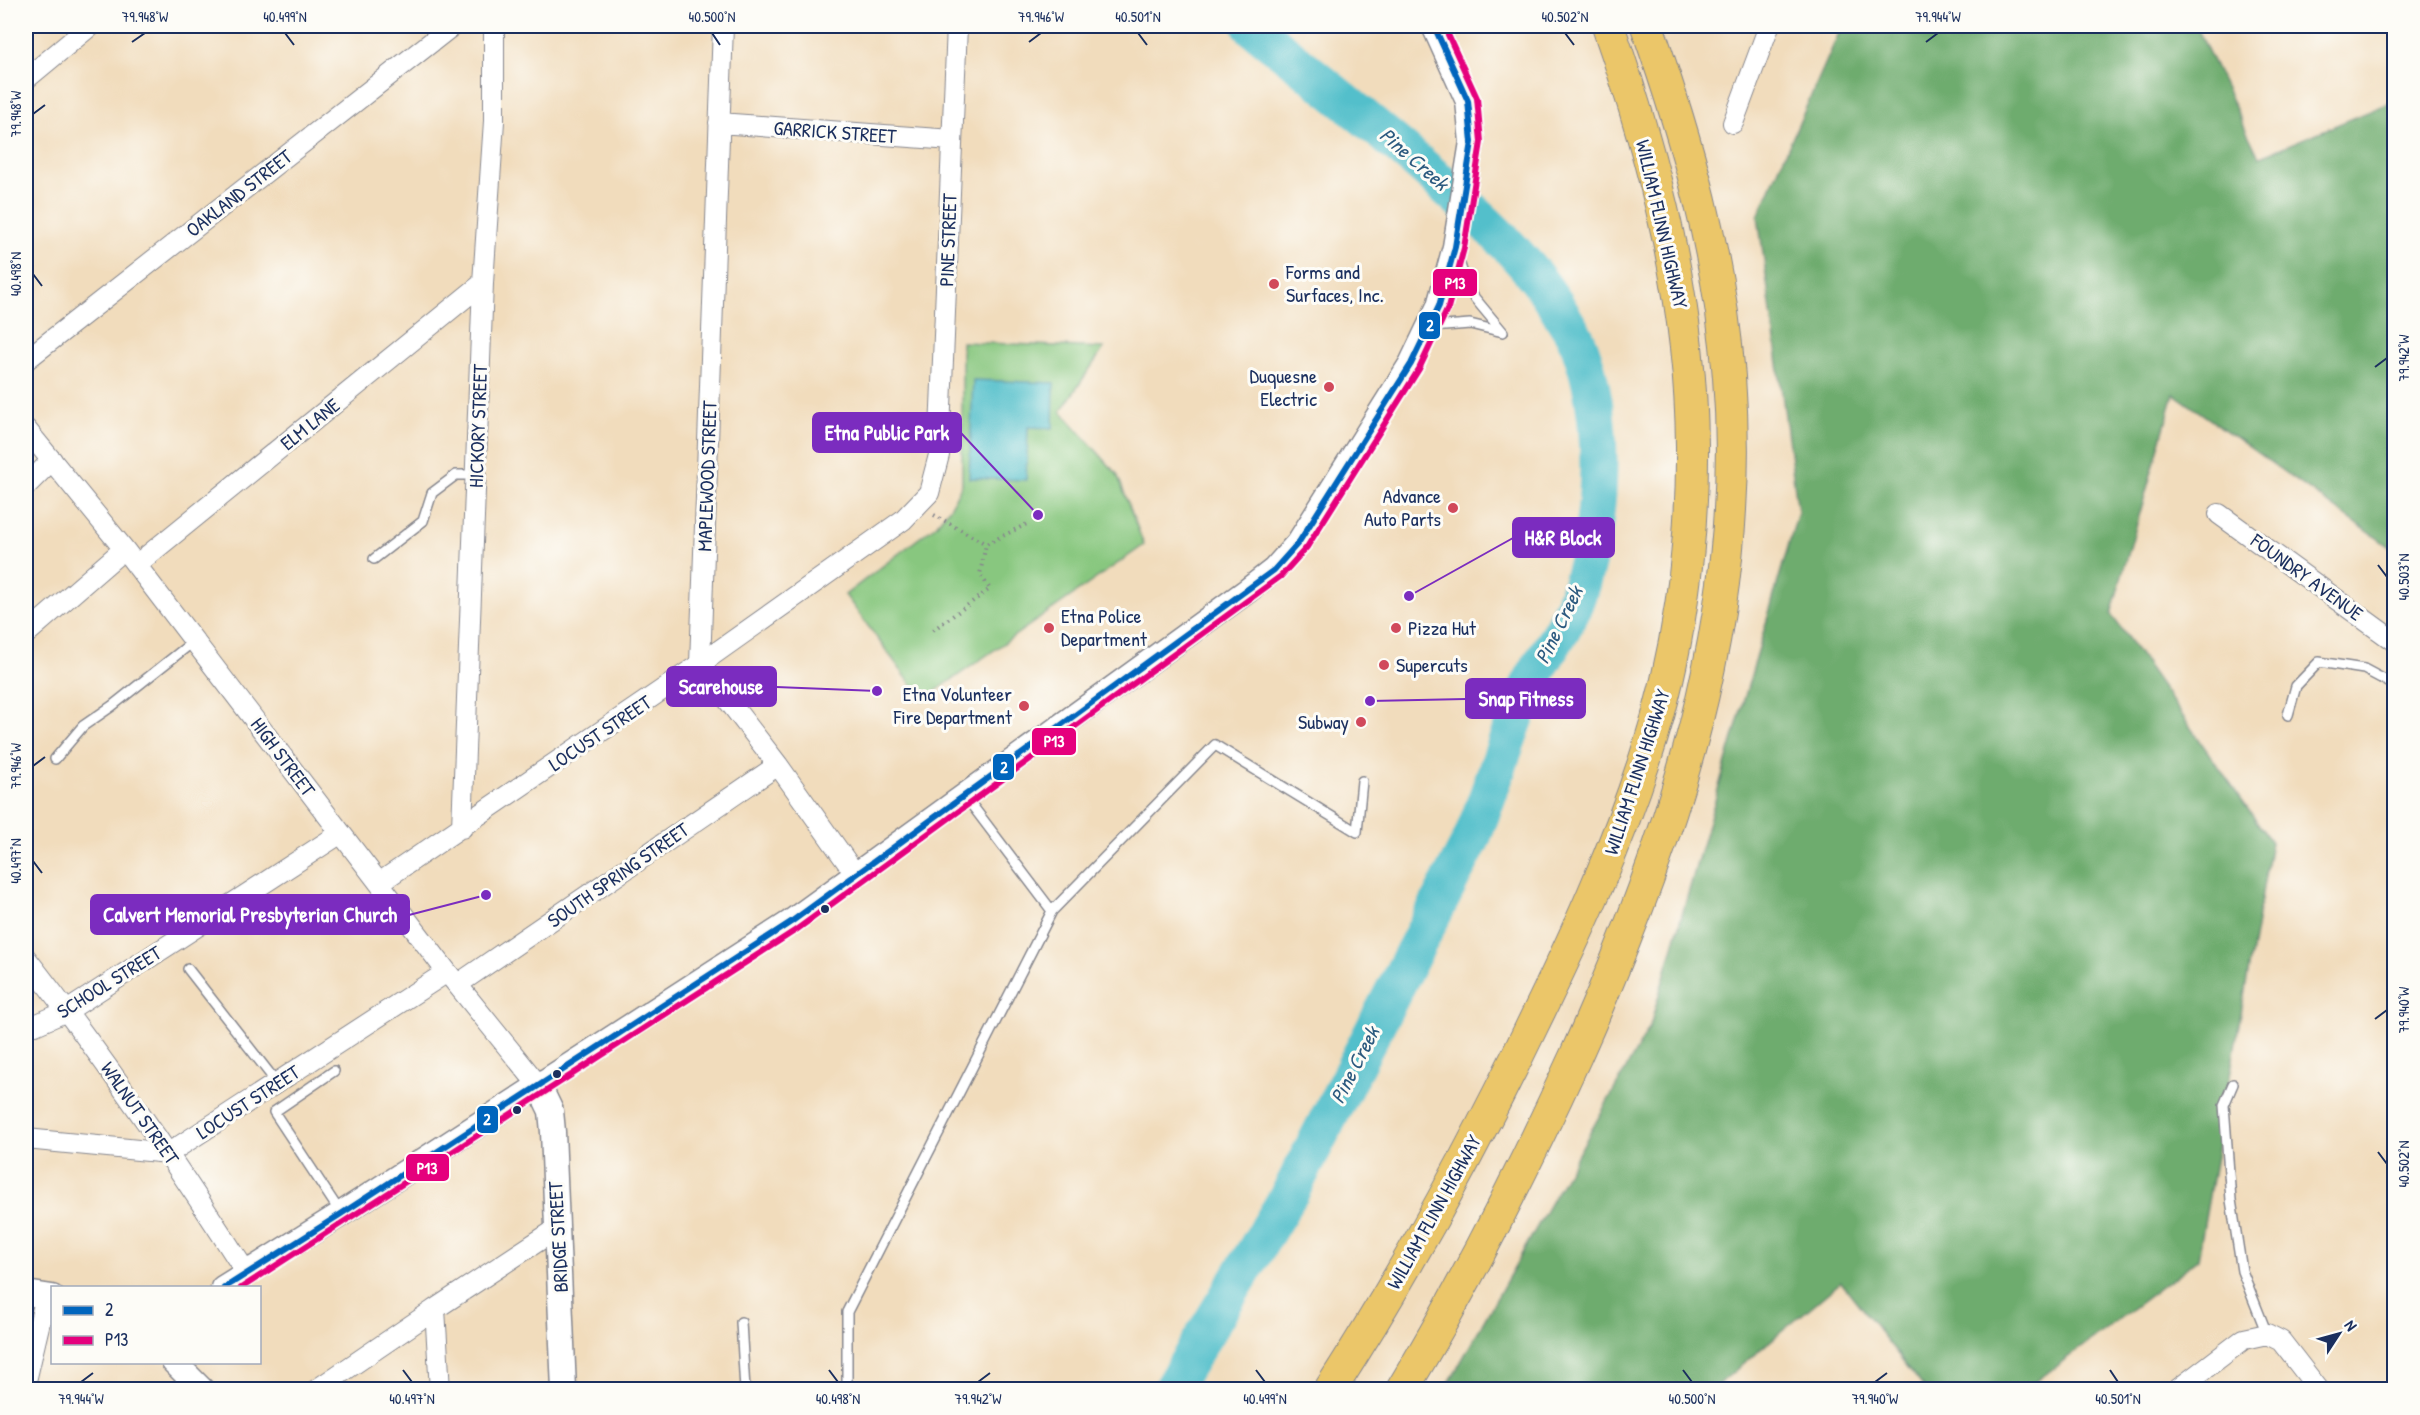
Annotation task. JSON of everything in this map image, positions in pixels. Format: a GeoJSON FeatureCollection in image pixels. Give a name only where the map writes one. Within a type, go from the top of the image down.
{"type":"FeatureCollection","features":[{"type":"Feature","properties":{"kind":"highway","name":"WILLIAM FLINN HIGHWAY"},"geometry":{"type":"LineString","coordinates":[[1402,1389],[1453,1300],[1522,1168],[1618,958],[1642,898],[1679,789],[1701,709],[1716,634],[1727,556],[1731,469],[1731,400],[1725,336],[1711,246],[1698,187],[1681,127],[1647,26]]}},
{"type":"Feature","properties":{"kind":"highway","name":"WILLIAM FLINN HIGHWAY"},"geometry":{"type":"LineString","coordinates":[[1329,1389],[1406,1265],[1449,1188],[1543,1003],[1603,873],[1623,822],[1647,754],[1668,674],[1683,587],[1690,506],[1692,429],[1687,355],[1677,275],[1655,178],[1608,30]]}},
{"type":"Feature","properties":{"kind":"street"},"geometry":{"type":"LineString","coordinates":[[26,79],[90,26]]}},
{"type":"Feature","properties":{"kind":"street","name":"OAKLAND STREET"},"geometry":{"type":"LineString","coordinates":[[26,360],[452,26]]}},
{"type":"Feature","properties":{"kind":"street","name":"HICKORY STREET"},"geometry":{"type":"LineString","coordinates":[[462,828],[483,283],[494,121],[494,26]]}},
{"type":"Feature","properties":{"kind":"street","name":"MAPLEWOOD STREET"},"geometry":{"type":"LineString","coordinates":[[700,664],[723,26]]}},
{"type":"Feature","properties":{"kind":"street","name":"PINE STREET"},"geometry":{"type":"LineString","coordinates":[[939,455],[957,26]]}},
{"type":"Feature","properties":{"kind":"street"},"geometry":{"type":"LineString","coordinates":[[225,1286],[341,1214],[751,950],[1247,591],[1282,562],[1309,528],[1411,364],[1430,328],[1444,290],[1456,246],[1472,142],[1468,101],[1434,26]]}},
{"type":"Feature","properties":{"kind":"street"},"geometry":{"type":"LineString","coordinates":[[1733,123],[1769,26]]}},
{"type":"Feature","properties":{"kind":"street","name":"GARRICK STREET"},"geometry":{"type":"LineString","coordinates":[[719,123],[952,140]]}},
{"type":"Feature","properties":{"kind":"street","name":"ELM LANE"},"geometry":{"type":"LineString","coordinates":[[136,565],[483,283]]}},
{"type":"Feature","properties":{"kind":"street","name":"HIGH STREET"},"geometry":{"type":"LineString","coordinates":[[26,429],[124,549],[379,884],[539,1086]]}},
{"type":"Feature","properties":{"kind":"street","name":"LOCUST STREET"},"geometry":{"type":"LineString","coordinates":[[379,884],[700,664],[903,520],[929,493],[939,455]]}},
{"type":"Feature","properties":{"kind":"street"},"geometry":{"type":"LineString","coordinates":[[26,486],[52,460]]}},
{"type":"Feature","properties":{"kind":"street","name":"FOUNDRY AVENUE"},"geometry":{"type":"LineString","coordinates":[[2219,514],[2394,641]]}},
{"type":"Feature","properties":{"kind":"street"},"geometry":{"type":"LineString","coordinates":[[26,634],[124,549]]}},
{"type":"Feature","properties":{"kind":"street"},"geometry":{"type":"LineString","coordinates":[[700,664],[778,765],[856,875]]}},
{"type":"Feature","properties":{"kind":"street","name":"SOUTH SPRING STREET"},"geometry":{"type":"LineString","coordinates":[[452,978],[778,765]]}},
{"type":"Feature","properties":{"kind":"street","name":"SCHOOL STREET"},"geometry":{"type":"LineString","coordinates":[[26,1023],[36,1025],[67,1011],[341,834]]}},
{"type":"Feature","properties":{"kind":"street","name":"WALNUT STREET"},"geometry":{"type":"LineString","coordinates":[[26,958],[169,1153],[247,1274]]}},
{"type":"Feature","properties":{"kind":"street","name":"LOCUST STREET"},"geometry":{"type":"LineString","coordinates":[[169,1153],[277,1083],[452,978]]}},
{"type":"Feature","properties":{"kind":"street","name":"BRIDGE STREET"},"geometry":{"type":"LineString","coordinates":[[539,1086],[547,1100],[552,1120],[564,1389]]}},
{"type":"Feature","properties":{"kind":"street"},"geometry":{"type":"LineString","coordinates":[[26,1140],[169,1153]]}},
{"type":"Feature","properties":{"kind":"street"},"geometry":{"type":"LineString","coordinates":[[316,1389],[558,1228]]}},
{"type":"Feature","properties":{"kind":"street"},"geometry":{"type":"LineString","coordinates":[[26,1381],[41,1295]]}},
{"type":"Feature","properties":{"kind":"street"},"geometry":{"type":"LineString","coordinates":[[435,1310],[440,1389]]}},
{"type":"Feature","properties":{"kind":"street"},"geometry":{"type":"LineString","coordinates":[[2177,1389],[2244,1339],[2267,1334],[2282,1341],[2319,1389]]}},
{"type":"Feature","properties":{"kind":"street"},"geometry":{"type":"LineString","coordinates":[[176,1364],[202,1389]]}},
{"type":"Feature","properties":{"kind":"lane"},"geometry":{"type":"LineString","coordinates":[[1430,328],[1470,324],[1503,332],[1468,290],[1456,246]]}},
{"type":"Feature","properties":{"kind":"lane"},"geometry":{"type":"LineString","coordinates":[[374,559],[423,521],[432,493],[456,475],[476,475]]}},
{"type":"Feature","properties":{"kind":"lane"},"geometry":{"type":"LineString","coordinates":[[55,759],[83,726],[194,641]]}},
{"type":"Feature","properties":{"kind":"lane"},"geometry":{"type":"LineString","coordinates":[[2288,715],[2296,686],[2319,662],[2364,669],[2394,685]]}},
{"type":"Feature","properties":{"kind":"lane"},"geometry":{"type":"LineString","coordinates":[[847,1389],[847,1312],[1052,911],[1215,745],[1357,832],[1362,781]]}},
{"type":"Feature","properties":{"kind":"lane"},"geometry":{"type":"LineString","coordinates":[[965,796],[1052,911]]}},
{"type":"Feature","properties":{"kind":"lane"},"geometry":{"type":"LineString","coordinates":[[188,969],[277,1083]]}},
{"type":"Feature","properties":{"kind":"lane"},"geometry":{"type":"LineString","coordinates":[[334,1071],[274,1112],[341,1214]]}},
{"type":"Feature","properties":{"kind":"lane"},"geometry":{"type":"LineString","coordinates":[[2233,1084],[2224,1106],[2231,1200],[2242,1271],[2267,1334]]}},
{"type":"Feature","properties":{"kind":"lane"},"geometry":{"type":"LineString","coordinates":[[741,1322],[745,1389]]}},
{"type":"Feature","properties":{"kind":"path"},"geometry":{"type":"LineString","coordinates":[[919,504],[986,544]]}},
{"type":"Feature","properties":{"kind":"path"},"geometry":{"type":"LineString","coordinates":[[986,544],[1029,522]]}},
{"type":"Feature","properties":{"kind":"path"},"geometry":{"type":"LineString","coordinates":[[933,630],[990,590],[980,574],[986,544]]}},
{"type":"Feature","properties":{"kind":"green space"},"geometry":{"type":"Polygon","coordinates":[[[1842,26],[2196,26],[2259,157],[2394,101],[2394,550],[2174,394],[2111,614],[2271,842],[2198,1259],[2026,1389],[1925,1389],[1841,1282],[1713,1389],[1445,1390],[1650,1026],[1798,512],[1758,216],[1842,26]]]}},
{"type":"Feature","properties":{"kind":"green space"},"geometry":{"type":"Polygon","coordinates":[[[962,342],[1104,348],[1061,411],[1117,474],[1144,545],[923,700],[845,595],[936,525],[951,506],[962,484],[962,342]]]}},
{"type":"Feature","properties":{"kind":"water"},"geometry":{"type":"Polygon","coordinates":[[[973,380],[1054,383],[1053,428],[1028,427],[1026,480],[969,478],[973,380]]]}},
{"type":"Feature","properties":{"kind":"waterway","name":"Pine Creek"},"geometry":{"type":"LineString","coordinates":[[1171,1390],[1290,1193],[1471,840],[1526,692],[1566,621],[1577,596],[1592,536],[1598,472],[1598,439],[1589,377],[1576,338],[1539,281],[1508,245],[1438,180],[1251,26]]}},
{"type":"Feature","properties":{"kind":"transit line","name":"2"},"geometry":{"type":"LineString","coordinates":[[227,1286],[791,922],[1274,570],[1299,542],[1411,364],[1439,306],[1455,247],[1472,142],[1468,101],[1434,26]]}},
{"type":"Feature","properties":{"kind":"transit line","name":"P13"},"geometry":{"type":"LineString","coordinates":[[244,1286],[796,930],[1281,576],[1307,547],[1419,369],[1448,308],[1464,248],[1481,142],[1477,98],[1444,26]]}},
{"type":"Feature","properties":{"kind":"place","name":"Forms and Surfaces, Inc."},"geometry":{"type":"Point","coordinates":[1274,284]}},
{"type":"Feature","properties":{"kind":"place","name":"Duquesne Electric"},"geometry":{"type":"Point","coordinates":[1329,387]}},
{"type":"Feature","properties":{"kind":"place","name":"Advance Auto Parts"},"geometry":{"type":"Point","coordinates":[1453,508]}},
{"type":"Feature","properties":{"kind":"place","name":"Etna Public Park"},"geometry":{"type":"Point","coordinates":[1038,515]}},
{"type":"Feature","properties":{"kind":"place","name":"H&R Block"},"geometry":{"type":"Point","coordinates":[1409,596]}},
{"type":"Feature","properties":{"kind":"place","name":"Etna Police Department"},"geometry":{"type":"Point","coordinates":[1049,628]}},
{"type":"Feature","properties":{"kind":"place","name":"Pizza Hut"},"geometry":{"type":"Point","coordinates":[1396,628]}},
{"type":"Feature","properties":{"kind":"place","name":"Supercuts"},"geometry":{"type":"Point","coordinates":[1384,665]}},
{"type":"Feature","properties":{"kind":"place","name":"Scarehouse"},"geometry":{"type":"Point","coordinates":[877,691]}},
{"type":"Feature","properties":{"kind":"place","name":"Snap Fitness"},"geometry":{"type":"Point","coordinates":[1370,701]}},
{"type":"Feature","properties":{"kind":"place","name":"Etna Volunteer Fire Department"},"geometry":{"type":"Point","coordinates":[1024,706]}},
{"type":"Feature","properties":{"kind":"place","name":"Subway"},"geometry":{"type":"Point","coordinates":[1361,722]}},
{"type":"Feature","properties":{"kind":"place","name":"Calvert Memorial Presbyterian Church"},"geometry":{"type":"Point","coordinates":[486,895]}}]}
